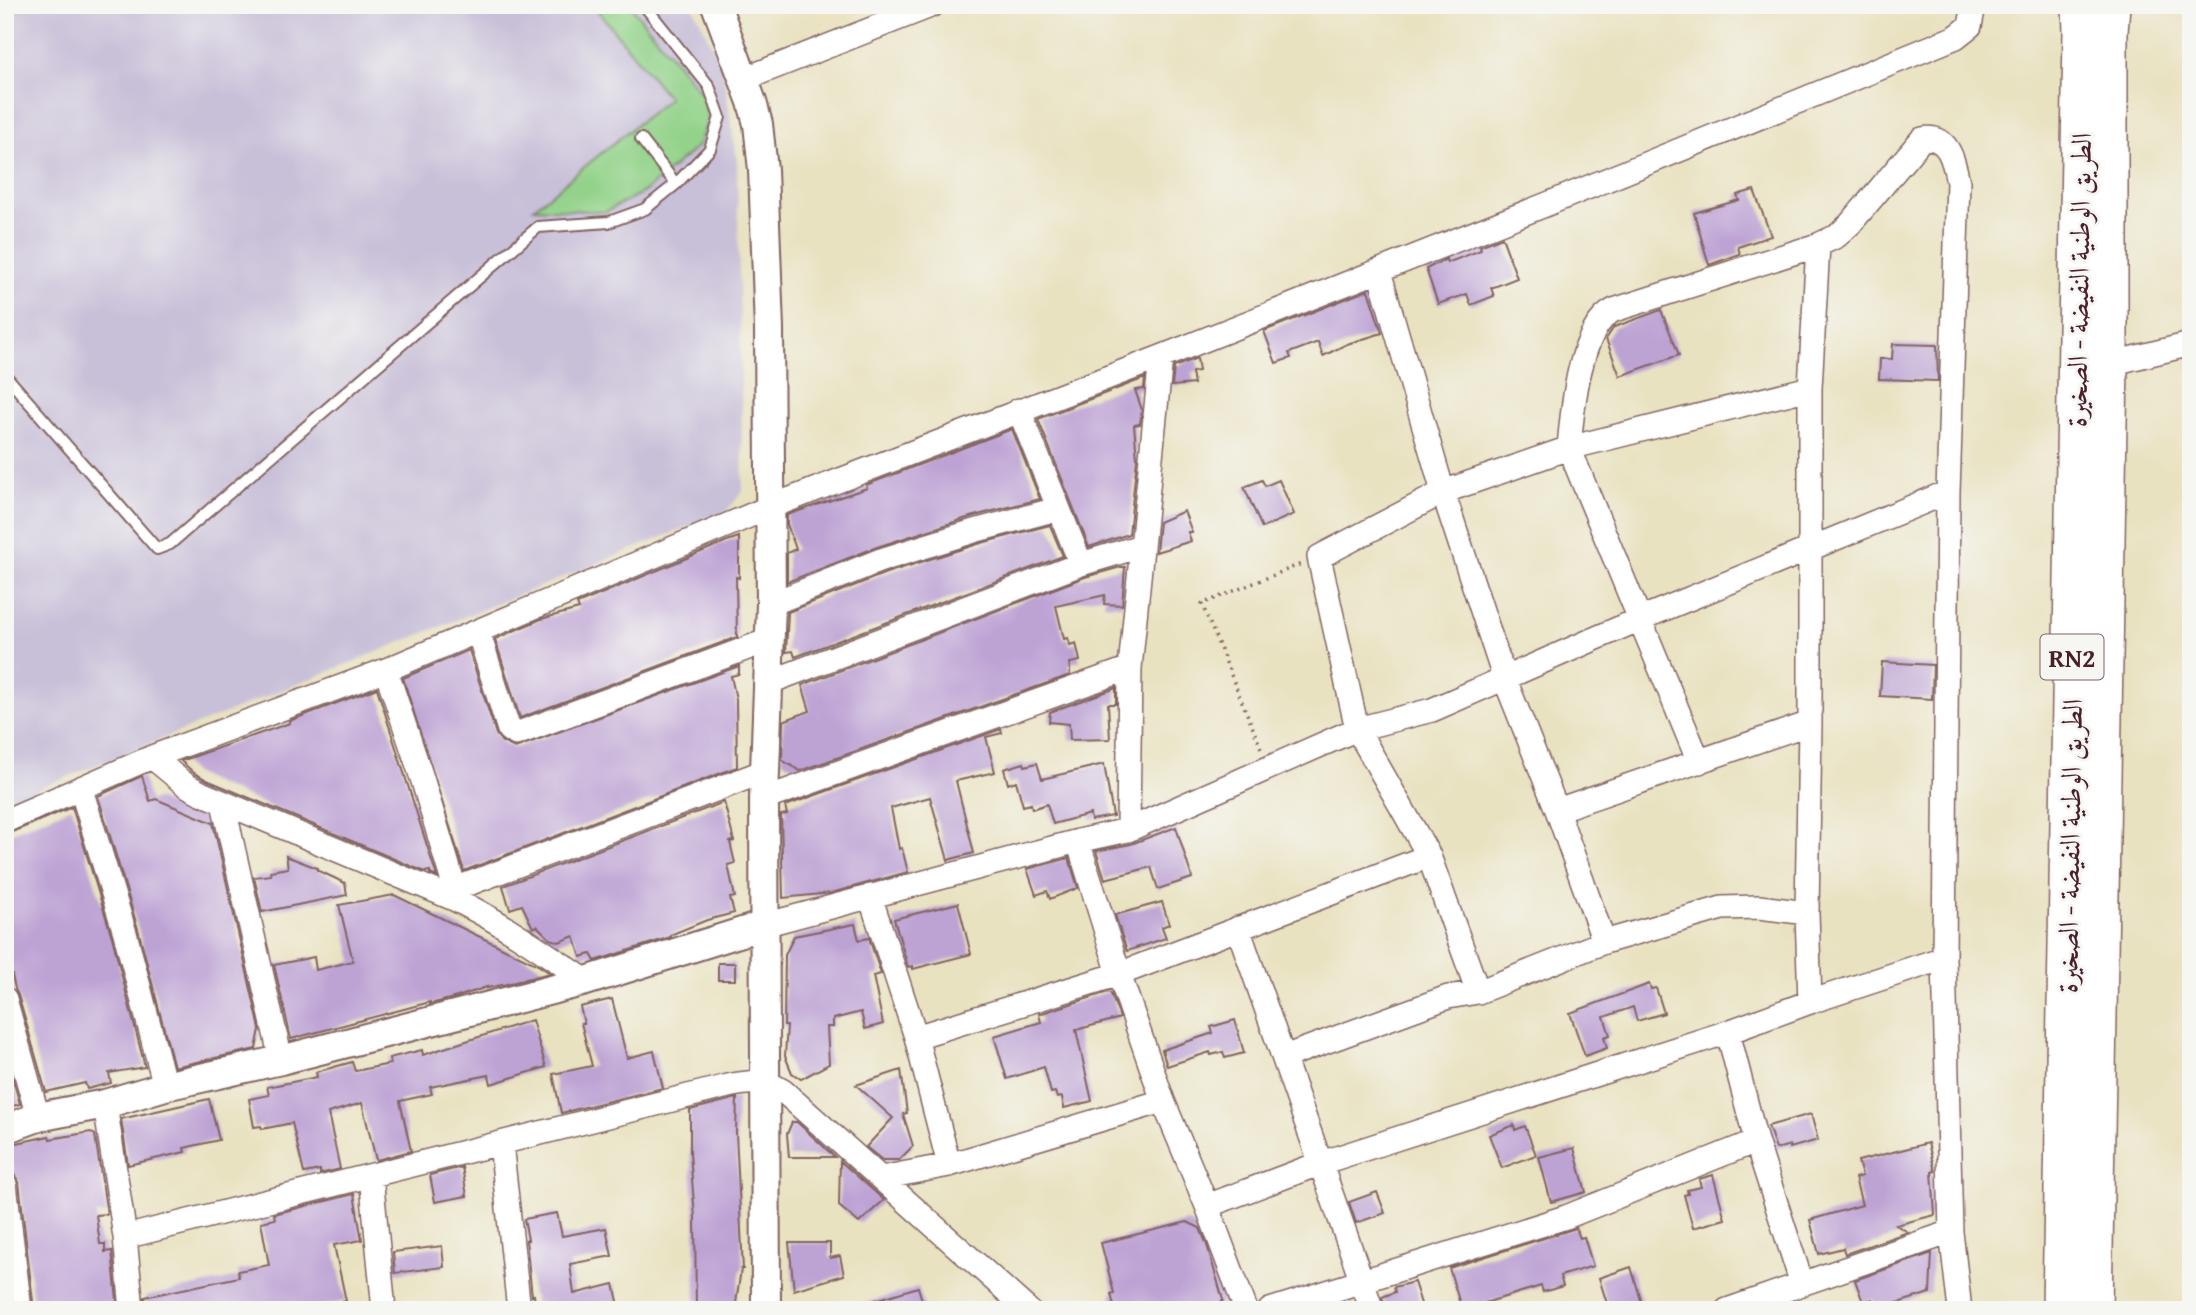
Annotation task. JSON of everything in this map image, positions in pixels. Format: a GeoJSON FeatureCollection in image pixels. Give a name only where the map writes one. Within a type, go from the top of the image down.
{"type":"FeatureCollection","features":[{"type":"Feature","properties":{"kind":"highway","name":"الطريق الوطنية النفيضة - الصخيرة"},"geometry":{"type":"LineString","coordinates":[[2061,1310],[2081,5]]}},
{"type":"Feature","properties":{"kind":"highway","name":"الطريق الوطنية النفيضة - الصخيرة"},"geometry":{"type":"LineString","coordinates":[[2093,1310],[2109,364],[2111,5]]}},
{"type":"Feature","properties":{"kind":"street"},"geometry":{"type":"LineString","coordinates":[[716,5],[758,124],[763,170],[769,330],[771,604],[764,785],[766,1310]]}},
{"type":"Feature","properties":{"kind":"street"},"geometry":{"type":"LineString","coordinates":[[744,79],[933,5]]}},
{"type":"Feature","properties":{"kind":"street"},"geometry":{"type":"LineString","coordinates":[[5,821],[152,757],[386,670],[770,507],[1379,271],[1956,37],[1970,26],[1974,5]]}},
{"type":"Feature","properties":{"kind":"street"},"geometry":{"type":"LineString","coordinates":[[1699,762],[1569,448],[1573,406],[1588,339],[1606,314],[1630,304],[1818,245],[1838,236],[1922,139],[1929,138],[1944,143],[1954,161],[1958,183],[1948,492],[1944,958],[1951,1232],[1960,1310]]}},
{"type":"Feature","properties":{"kind":"street"},"geometry":{"type":"LineString","coordinates":[[1810,1002],[1807,913],[1810,388],[1818,245]]}},
{"type":"Feature","properties":{"kind":"street"},"geometry":{"type":"LineString","coordinates":[[1379,271],[1443,492],[1504,677],[1557,810],[1604,942]]}},
{"type":"Feature","properties":{"kind":"street"},"geometry":{"type":"LineString","coordinates":[[2109,364],[2191,344]]}},
{"type":"Feature","properties":{"kind":"street"},"geometry":{"type":"LineString","coordinates":[[1128,830],[1130,668],[1161,357]]}},
{"type":"Feature","properties":{"kind":"street"},"geometry":{"type":"LineString","coordinates":[[1478,992],[1429,856],[1357,729],[1319,557],[1443,492],[1569,448],[1810,388]]}},
{"type":"Feature","properties":{"kind":"street"},"geometry":{"type":"LineString","coordinates":[[1019,410],[1081,564]]}},
{"type":"Feature","properties":{"kind":"street"},"geometry":{"type":"LineString","coordinates":[[5,1129],[38,1118],[281,1060],[586,981],[764,925],[1077,841],[1128,830],[1270,770],[1357,729],[1432,710],[1810,547],[1948,492]]}},
{"type":"Feature","properties":{"kind":"street"},"geometry":{"type":"LineString","coordinates":[[771,604],[881,560],[1057,509]]}},
{"type":"Feature","properties":{"kind":"street"},"geometry":{"type":"LineString","coordinates":[[767,683],[1081,564],[1141,546]]}},
{"type":"Feature","properties":{"kind":"street"},"geometry":{"type":"LineString","coordinates":[[478,631],[509,730],[516,734],[769,639]]}},
{"type":"Feature","properties":{"kind":"street"},"geometry":{"type":"LineString","coordinates":[[454,894],[764,785],[1130,668]]}},
{"type":"Feature","properties":{"kind":"street"},"geometry":{"type":"LineString","coordinates":[[386,670],[422,778],[454,894]]}},
{"type":"Feature","properties":{"kind":"street"},"geometry":{"type":"LineString","coordinates":[[1557,810],[1810,723]]}},
{"type":"Feature","properties":{"kind":"street"},"geometry":{"type":"LineString","coordinates":[[152,757],[186,785],[223,803],[454,894],[511,929],[586,981]]}},
{"type":"Feature","properties":{"kind":"street"},"geometry":{"type":"LineString","coordinates":[[81,789],[125,933],[165,1086]]}},
{"type":"Feature","properties":{"kind":"street"},"geometry":{"type":"LineString","coordinates":[[223,803],[281,1060]]}},
{"type":"Feature","properties":{"kind":"street"},"geometry":{"type":"LineString","coordinates":[[1077,841],[1163,1101],[1207,1206],[1246,1310]]}},
{"type":"Feature","properties":{"kind":"street"},"geometry":{"type":"LineString","coordinates":[[916,1037],[1119,974],[1429,856]]}},
{"type":"Feature","properties":{"kind":"street"},"geometry":{"type":"LineString","coordinates":[[870,896],[916,1037],[949,1165]]}},
{"type":"Feature","properties":{"kind":"street"},"geometry":{"type":"LineString","coordinates":[[1284,1057],[1448,997],[1478,992],[1604,942],[1722,908],[1759,907],[1807,913]]}},
{"type":"Feature","properties":{"kind":"street"},"geometry":{"type":"LineString","coordinates":[[1238,928],[1372,1310]]}},
{"type":"Feature","properties":{"kind":"street"},"geometry":{"type":"LineString","coordinates":[[1207,1206],[1321,1163],[1728,1032],[1944,958]]}},
{"type":"Feature","properties":{"kind":"street"},"geometry":{"type":"LineString","coordinates":[[5,999],[38,1118]]}},
{"type":"Feature","properties":{"kind":"street"},"geometry":{"type":"LineString","coordinates":[[1728,1032],[1756,1140],[1802,1284]]}},
{"type":"Feature","properties":{"kind":"street"},"geometry":{"type":"LineString","coordinates":[[125,1237],[728,1086],[747,1082],[766,1083],[783,1091],[1028,1310]]}},
{"type":"Feature","properties":{"kind":"street"},"geometry":{"type":"LineString","coordinates":[[881,1178],[949,1165],[1163,1101]]}},
{"type":"Feature","properties":{"kind":"street"},"geometry":{"type":"LineString","coordinates":[[105,1104],[125,1237],[132,1310]]}},
{"type":"Feature","properties":{"kind":"street"},"geometry":{"type":"LineString","coordinates":[[1270,1310],[1566,1217],[1756,1140]]}},
{"type":"Feature","properties":{"kind":"street"},"geometry":{"type":"LineString","coordinates":[[501,1143],[519,1310]]}},
{"type":"Feature","properties":{"kind":"street"},"geometry":{"type":"LineString","coordinates":[[371,1176],[384,1310]]}},
{"type":"Feature","properties":{"kind":"street"},"geometry":{"type":"LineString","coordinates":[[5,1184],[20,1310]]}},
{"type":"Feature","properties":{"kind":"street"},"geometry":{"type":"LineString","coordinates":[[1727,1310],[1951,1232]]}},
{"type":"Feature","properties":{"kind":"lane"},"geometry":{"type":"LineString","coordinates":[[5,374],[157,550],[170,544],[538,227],[610,222],[645,209],[676,184],[710,149],[720,117],[709,86],[644,5]]}},
{"type":"Feature","properties":{"kind":"lane"},"geometry":{"type":"LineString","coordinates":[[641,139],[676,184]]}},
{"type":"Feature","properties":{"kind":"path"},"geometry":{"type":"LineString","coordinates":[[1270,770],[1202,604],[1319,557]]}},
{"type":"Feature","properties":{"kind":"shaded area"},"geometry":{"type":"Polygon","coordinates":[[[5,5],[692,5],[722,65],[737,160],[743,491],[727,511],[5,802],[5,5]]]}},
{"type":"Feature","properties":{"kind":"green space"},"geometry":{"type":"Polygon","coordinates":[[[593,5],[630,5],[701,93],[708,120],[698,146],[644,192],[605,212],[534,208],[669,98],[593,5]]]}},
{"type":"Feature","properties":{"kind":"building"},"geometry":{"type":"Polygon","coordinates":[[[1754,190],[1771,236],[1738,247],[1740,254],[1709,265],[1694,213],[1739,200],[1737,195],[1754,190]]]}},
{"type":"Feature","properties":{"kind":"building"},"geometry":{"type":"Polygon","coordinates":[[[1502,237],[1517,278],[1491,288],[1494,296],[1471,305],[1467,294],[1438,304],[1426,269],[1446,259],[1447,263],[1481,250],[1480,246],[1502,237]]]}},
{"type":"Feature","properties":{"kind":"building"},"geometry":{"type":"Polygon","coordinates":[[[1368,290],[1382,333],[1347,344],[1323,356],[1318,342],[1289,353],[1291,358],[1276,363],[1264,331],[1368,290]]]}},
{"type":"Feature","properties":{"kind":"building"},"geometry":{"type":"Polygon","coordinates":[[[1661,310],[1679,355],[1620,376],[1606,339],[1614,327],[1661,310]]]}},
{"type":"Feature","properties":{"kind":"building"},"geometry":{"type":"Polygon","coordinates":[[[1893,344],[1937,345],[1938,381],[1879,379],[1880,359],[1892,359],[1893,344]]]}},
{"type":"Feature","properties":{"kind":"building"},"geometry":{"type":"Polygon","coordinates":[[[1197,358],[1199,371],[1192,372],[1194,384],[1172,386],[1174,367],[1197,358]]]}},
{"type":"Feature","properties":{"kind":"building"},"geometry":{"type":"Polygon","coordinates":[[[1145,378],[1144,389],[1135,390],[1142,410],[1140,424],[1134,425],[1137,458],[1129,534],[1089,547],[1038,419],[1145,378]]]}},
{"type":"Feature","properties":{"kind":"building"},"geometry":{"type":"Polygon","coordinates":[[[1012,429],[1040,499],[970,517],[877,547],[787,582],[787,553],[796,549],[787,524],[787,515],[867,488],[866,485],[1012,429]]]}},
{"type":"Feature","properties":{"kind":"building"},"geometry":{"type":"Polygon","coordinates":[[[1262,480],[1265,486],[1279,480],[1294,514],[1262,528],[1244,487],[1262,480]]]}},
{"type":"Feature","properties":{"kind":"building"},"geometry":{"type":"Polygon","coordinates":[[[1184,511],[1192,532],[1188,532],[1191,541],[1156,552],[1159,522],[1184,511]]]}},
{"type":"Feature","properties":{"kind":"building"},"geometry":{"type":"Polygon","coordinates":[[[1050,525],[1063,556],[795,657],[793,651],[786,652],[788,612],[886,573],[1050,525]]]}},
{"type":"Feature","properties":{"kind":"building"},"geometry":{"type":"Polygon","coordinates":[[[739,537],[739,578],[736,577],[737,637],[520,718],[495,639],[541,619],[579,609],[577,604],[739,537]]]}},
{"type":"Feature","properties":{"kind":"building"},"geometry":{"type":"Polygon","coordinates":[[[1125,567],[1122,605],[1104,604],[1105,595],[1056,606],[1064,639],[1068,638],[1070,645],[1076,643],[1080,661],[1070,663],[1070,675],[800,771],[782,760],[783,721],[810,711],[802,685],[1085,577],[1125,567]]]}},
{"type":"Feature","properties":{"kind":"building"},"geometry":{"type":"Polygon","coordinates":[[[469,650],[496,734],[502,742],[515,748],[739,666],[739,674],[731,676],[736,699],[737,767],[464,871],[403,678],[469,650]]]}},
{"type":"Feature","properties":{"kind":"building"},"geometry":{"type":"Polygon","coordinates":[[[1882,662],[1933,665],[1932,699],[1880,696],[1882,662]]]}},
{"type":"Feature","properties":{"kind":"building"},"geometry":{"type":"Polygon","coordinates":[[[377,688],[437,877],[430,874],[430,871],[425,872],[207,780],[181,761],[290,723],[289,721],[377,688]]]}},
{"type":"Feature","properties":{"kind":"building"},"geometry":{"type":"Polygon","coordinates":[[[1116,688],[1116,704],[1108,704],[1110,739],[1070,740],[1069,724],[1049,722],[1050,712],[1116,688]]]}},
{"type":"Feature","properties":{"kind":"building"},"geometry":{"type":"Polygon","coordinates":[[[1001,729],[1002,733],[986,737],[995,772],[956,781],[974,853],[948,860],[930,797],[891,808],[899,849],[902,848],[908,872],[831,893],[783,898],[781,815],[787,814],[785,806],[1001,729]]]}},
{"type":"Feature","properties":{"kind":"building"},"geometry":{"type":"Polygon","coordinates":[[[1024,763],[1025,766],[1037,763],[1042,779],[1104,764],[1113,816],[1091,820],[1090,814],[1053,824],[1047,804],[1032,809],[1031,804],[1023,806],[1016,781],[1008,784],[1004,769],[1024,763]]]}},
{"type":"Feature","properties":{"kind":"building"},"geometry":{"type":"Polygon","coordinates":[[[142,776],[150,801],[156,799],[213,823],[260,1029],[256,1049],[174,1067],[138,929],[98,796],[142,776]]]}},
{"type":"Feature","properties":{"kind":"building"},"geometry":{"type":"Polygon","coordinates":[[[724,802],[734,841],[730,842],[735,863],[728,865],[735,897],[730,898],[734,913],[707,920],[670,935],[671,937],[595,961],[591,954],[581,957],[574,936],[559,942],[550,939],[537,926],[533,928],[522,905],[510,909],[503,886],[724,802]]]}},
{"type":"Feature","properties":{"kind":"building"},"geometry":{"type":"Polygon","coordinates":[[[72,807],[112,937],[145,1067],[109,1073],[111,1083],[87,1089],[85,1083],[46,1092],[15,989],[5,942],[5,835],[72,807]]]}},
{"type":"Feature","properties":{"kind":"building"},"geometry":{"type":"Polygon","coordinates":[[[1176,827],[1192,878],[1158,889],[1151,867],[1105,879],[1096,851],[1131,844],[1176,827]]]}},
{"type":"Feature","properties":{"kind":"building"},"geometry":{"type":"Polygon","coordinates":[[[286,856],[345,883],[347,895],[262,912],[254,877],[271,875],[270,871],[288,868],[286,856]]]}},
{"type":"Feature","properties":{"kind":"building"},"geometry":{"type":"Polygon","coordinates":[[[1069,858],[1078,888],[1050,899],[1047,891],[1036,895],[1027,869],[1069,858]]]}},
{"type":"Feature","properties":{"kind":"building"},"geometry":{"type":"Polygon","coordinates":[[[394,895],[550,973],[291,1039],[274,965],[314,957],[316,970],[353,961],[339,905],[394,895]]]}},
{"type":"Feature","properties":{"kind":"building"},"geometry":{"type":"Polygon","coordinates":[[[1162,902],[1169,924],[1162,927],[1166,938],[1127,951],[1115,915],[1162,902]]]}},
{"type":"Feature","properties":{"kind":"building"},"geometry":{"type":"Polygon","coordinates":[[[958,903],[971,954],[913,969],[913,966],[908,967],[894,919],[958,903]]]}},
{"type":"Feature","properties":{"kind":"building"},"geometry":{"type":"Polygon","coordinates":[[[855,924],[859,940],[869,938],[881,974],[873,976],[883,1024],[865,1029],[861,1012],[833,1019],[833,1027],[827,1027],[829,1064],[801,1079],[792,1073],[785,1056],[785,955],[794,936],[855,924]]]}},
{"type":"Feature","properties":{"kind":"building"},"geometry":{"type":"Polygon","coordinates":[[[718,963],[735,963],[735,980],[718,980],[718,963]]]}},
{"type":"Feature","properties":{"kind":"building"},"geometry":{"type":"Polygon","coordinates":[[[1649,984],[1651,989],[1656,988],[1664,1013],[1637,1021],[1633,1007],[1604,1017],[1610,1035],[1604,1037],[1607,1048],[1585,1056],[1570,1013],[1649,984]]]}},
{"type":"Feature","properties":{"kind":"building"},"geometry":{"type":"Polygon","coordinates":[[[1108,992],[1120,1018],[1076,1030],[1092,1101],[1064,1108],[1062,1097],[1057,1098],[1055,1092],[1051,1093],[1044,1067],[1007,1079],[994,1036],[1041,1022],[1039,1014],[1108,992]]]}},
{"type":"Feature","properties":{"kind":"building"},"geometry":{"type":"Polygon","coordinates":[[[612,999],[627,1058],[654,1051],[663,1088],[561,1113],[553,1074],[592,1066],[581,1023],[584,1023],[580,1007],[612,999]]]}},
{"type":"Feature","properties":{"kind":"building"},"geometry":{"type":"Polygon","coordinates":[[[532,1020],[546,1067],[491,1084],[489,1075],[430,1087],[432,1094],[400,1101],[411,1151],[376,1160],[362,1103],[328,1113],[340,1169],[320,1174],[320,1170],[304,1173],[292,1123],[262,1129],[261,1126],[254,1127],[249,1099],[269,1095],[267,1087],[317,1077],[316,1072],[352,1062],[355,1071],[390,1064],[389,1058],[422,1050],[423,1055],[532,1020]]]}},
{"type":"Feature","properties":{"kind":"building"},"geometry":{"type":"Polygon","coordinates":[[[1235,1020],[1244,1053],[1225,1058],[1223,1052],[1211,1055],[1210,1052],[1167,1066],[1162,1050],[1213,1033],[1211,1027],[1235,1020]]]}},
{"type":"Feature","properties":{"kind":"building"},"geometry":{"type":"Polygon","coordinates":[[[5,1052],[20,1104],[5,1108],[5,1052]]]}},
{"type":"Feature","properties":{"kind":"building"},"geometry":{"type":"Polygon","coordinates":[[[901,1070],[907,1113],[903,1114],[913,1146],[899,1160],[882,1160],[866,1147],[893,1118],[856,1085],[901,1070]]]}},
{"type":"Feature","properties":{"kind":"building"},"geometry":{"type":"Polygon","coordinates":[[[737,1098],[736,1133],[743,1269],[735,1310],[696,1310],[690,1110],[737,1098]]]}},
{"type":"Feature","properties":{"kind":"building"},"geometry":{"type":"Polygon","coordinates":[[[209,1099],[219,1140],[184,1148],[185,1152],[128,1165],[121,1119],[209,1099]]]}},
{"type":"Feature","properties":{"kind":"building"},"geometry":{"type":"Polygon","coordinates":[[[1811,1114],[1818,1140],[1776,1149],[1768,1126],[1811,1114]]]}},
{"type":"Feature","properties":{"kind":"building"},"geometry":{"type":"Polygon","coordinates":[[[792,1122],[797,1122],[835,1157],[789,1157],[787,1134],[792,1122]]]}},
{"type":"Feature","properties":{"kind":"building"},"geometry":{"type":"Polygon","coordinates":[[[1514,1125],[1515,1130],[1525,1126],[1536,1155],[1502,1168],[1489,1135],[1514,1125]]]}},
{"type":"Feature","properties":{"kind":"building"},"geometry":{"type":"Polygon","coordinates":[[[91,1132],[95,1135],[107,1214],[96,1215],[100,1244],[105,1244],[105,1252],[112,1251],[118,1310],[34,1310],[19,1182],[13,1173],[8,1145],[49,1136],[50,1139],[91,1132]]]}},
{"type":"Feature","properties":{"kind":"building"},"geometry":{"type":"Polygon","coordinates":[[[1928,1143],[1935,1171],[1932,1172],[1935,1215],[1896,1225],[1908,1232],[1845,1254],[1843,1248],[1819,1254],[1810,1220],[1862,1205],[1855,1178],[1862,1176],[1858,1161],[1928,1143]]]}},
{"type":"Feature","properties":{"kind":"building"},"geometry":{"type":"Polygon","coordinates":[[[1574,1148],[1586,1192],[1551,1202],[1539,1157],[1574,1148]]]}},
{"type":"Feature","properties":{"kind":"building"},"geometry":{"type":"Polygon","coordinates":[[[840,1161],[884,1200],[859,1223],[839,1206],[840,1161]]]}},
{"type":"Feature","properties":{"kind":"building"},"geometry":{"type":"Polygon","coordinates":[[[462,1167],[467,1196],[435,1202],[430,1175],[462,1167]]]}},
{"type":"Feature","properties":{"kind":"building"},"geometry":{"type":"Polygon","coordinates":[[[1713,1175],[1725,1219],[1693,1228],[1684,1195],[1688,1194],[1687,1190],[1701,1187],[1699,1179],[1713,1175]]]}},
{"type":"Feature","properties":{"kind":"building"},"geometry":{"type":"Polygon","coordinates":[[[1377,1192],[1385,1213],[1356,1223],[1349,1202],[1377,1192]]]}},
{"type":"Feature","properties":{"kind":"building"},"geometry":{"type":"Polygon","coordinates":[[[354,1194],[362,1240],[334,1245],[346,1301],[295,1310],[146,1310],[145,1297],[239,1277],[238,1271],[269,1265],[261,1222],[275,1219],[274,1214],[354,1194]]]}},
{"type":"Feature","properties":{"kind":"building"},"geometry":{"type":"Polygon","coordinates":[[[557,1213],[562,1236],[606,1228],[612,1256],[570,1264],[574,1294],[614,1284],[620,1310],[534,1310],[533,1304],[543,1301],[535,1302],[534,1295],[532,1296],[524,1219],[557,1213]]]}},
{"type":"Feature","properties":{"kind":"building"},"geometry":{"type":"Polygon","coordinates":[[[1187,1222],[1200,1228],[1207,1245],[1223,1300],[1217,1310],[1115,1310],[1111,1294],[1114,1293],[1101,1243],[1187,1222]]]}},
{"type":"Feature","properties":{"kind":"building"},"geometry":{"type":"Polygon","coordinates":[[[1576,1228],[1580,1238],[1584,1237],[1593,1266],[1560,1276],[1563,1286],[1543,1292],[1541,1286],[1485,1303],[1487,1310],[1472,1310],[1470,1305],[1461,1307],[1449,1268],[1576,1228]]]}},
{"type":"Feature","properties":{"kind":"building"},"geometry":{"type":"Polygon","coordinates":[[[789,1243],[830,1243],[830,1258],[840,1256],[844,1275],[794,1290],[789,1243]]]}},
{"type":"Feature","properties":{"kind":"building"},"geometry":{"type":"Polygon","coordinates":[[[442,1246],[444,1267],[395,1273],[393,1252],[442,1246]]]}},
{"type":"Feature","properties":{"kind":"building"},"geometry":{"type":"Polygon","coordinates":[[[1932,1253],[1930,1293],[1875,1310],[1873,1299],[1863,1302],[1855,1280],[1932,1253]]]}},
{"type":"Feature","properties":{"kind":"building"},"geometry":{"type":"Polygon","coordinates":[[[1631,1267],[1644,1310],[1609,1310],[1599,1278],[1631,1267]]]}},
{"type":"Feature","properties":{"kind":"building"},"geometry":{"type":"Polygon","coordinates":[[[1414,1282],[1423,1310],[1386,1310],[1382,1297],[1395,1292],[1394,1287],[1414,1282]]]}},
{"type":"Feature","properties":{"kind":"building"},"geometry":{"type":"Polygon","coordinates":[[[918,1287],[925,1310],[857,1310],[856,1306],[918,1287]]]}}]}
